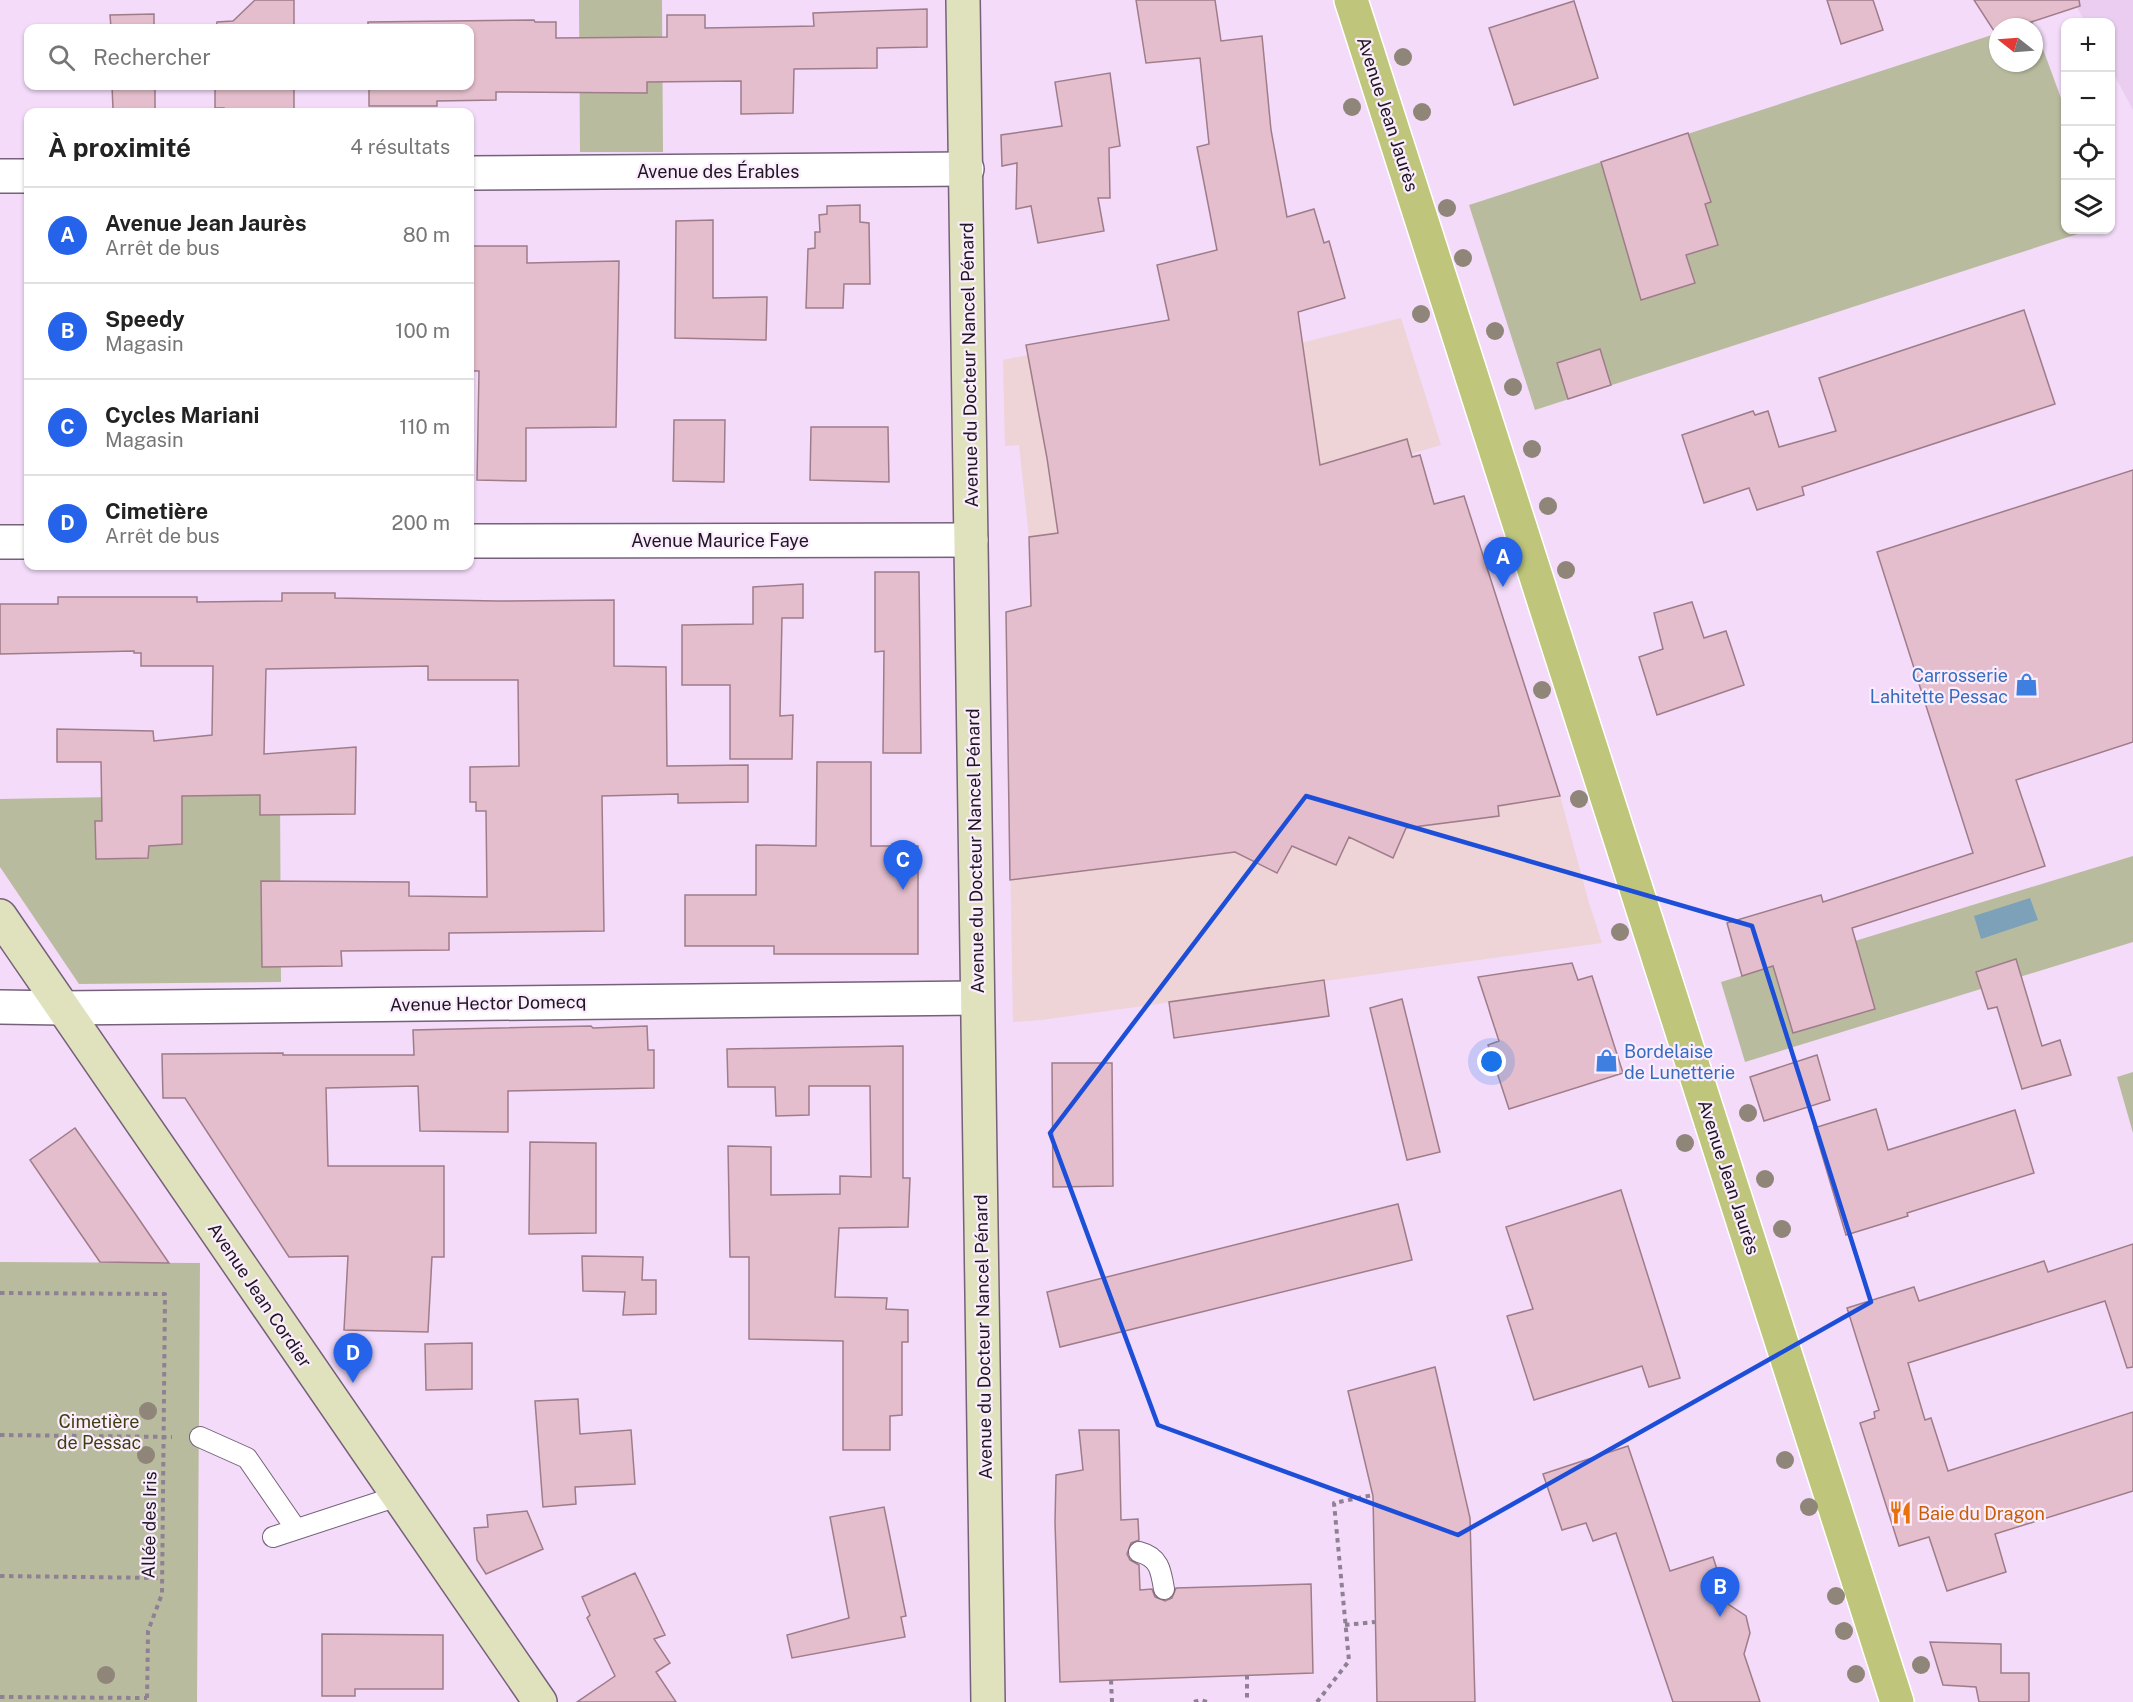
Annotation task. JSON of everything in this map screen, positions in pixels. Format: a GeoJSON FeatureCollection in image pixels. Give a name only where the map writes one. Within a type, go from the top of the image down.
{"type":"FeatureCollection","features":[{"type":"Feature","properties":{"kind":"main road","name":"Avenue du Docteur Nancel Pénard"},"geometry":{"type":"LineString","coordinates":[[963,0],[988,1702]]}},
{"type":"Feature","properties":{"kind":"main road","name":"Avenue Jean Jaurès"},"geometry":{"type":"LineString","coordinates":[[1351,0],[1897,1702]]}},
{"type":"Feature","properties":{"kind":"main road","name":"Avenue Jean Cordier"},"geometry":{"type":"LineString","coordinates":[[0,916],[540,1702]]}},
{"type":"Feature","properties":{"kind":"street","name":"Avenue des Érables"},"geometry":{"type":"LineString","coordinates":[[474,173],[967,169]]}},
{"type":"Feature","properties":{"kind":"street"},"geometry":{"type":"LineString","coordinates":[[0,176],[24,176]]}},
{"type":"Feature","properties":{"kind":"street","name":"Avenue Maurice Faye"},"geometry":{"type":"LineString","coordinates":[[474,541],[971,540]]}},
{"type":"Feature","properties":{"kind":"street"},"geometry":{"type":"LineString","coordinates":[[0,542],[24,542]]}},
{"type":"Feature","properties":{"kind":"street","name":"Avenue Hector Domecq"},"geometry":{"type":"LineString","coordinates":[[0,1006],[62,1008],[977,998]]}},
{"type":"Feature","properties":{"kind":"lane"},"geometry":{"type":"LineString","coordinates":[[200,1437],[247,1458],[296,1529]]}},
{"type":"Feature","properties":{"kind":"lane"},"geometry":{"type":"LineString","coordinates":[[273,1537],[398,1496]]}},
{"type":"Feature","properties":{"kind":"lane"},"geometry":{"type":"LineString","coordinates":[[1139,1552],[1150,1555],[1158,1565],[1164,1589]]}},
{"type":"Feature","properties":{"kind":"path","name":"Allée des Iris"},"geometry":{"type":"LineString","coordinates":[[0,1293],[165,1294],[162,1594],[148,1631],[147,1700]]}},
{"type":"Feature","properties":{"kind":"path"},"geometry":{"type":"LineString","coordinates":[[0,1435],[200,1437]]}},
{"type":"Feature","properties":{"kind":"path"},"geometry":{"type":"LineString","coordinates":[[1317,1702],[1349,1660],[1334,1503],[1373,1495]]}},
{"type":"Feature","properties":{"kind":"path"},"geometry":{"type":"LineString","coordinates":[[0,1576],[162,1578]]}},
{"type":"Feature","properties":{"kind":"path"},"geometry":{"type":"LineString","coordinates":[[1346,1625],[1375,1622]]}},
{"type":"Feature","properties":{"kind":"path"},"geometry":{"type":"LineString","coordinates":[[1247,1676],[1247,1702]]}},
{"type":"Feature","properties":{"kind":"path"},"geometry":{"type":"LineString","coordinates":[[1111,1680],[1112,1702]]}},
{"type":"Feature","properties":{"kind":"path"},"geometry":{"type":"LineString","coordinates":[[0,1697],[147,1700]]}},
{"type":"Feature","properties":{"kind":"path"},"geometry":{"type":"LineString","coordinates":[[1194,1702],[1200,1700],[1207,1702]]}},
{"type":"Feature","properties":{"kind":"highlighted area"},"geometry":{"type":"Polygon","coordinates":[[[1306,796],[1752,926],[1871,1302],[1458,1535],[1158,1425],[1050,1133],[1306,796]]]}},
{"type":"Feature","properties":{"kind":"shaded area"},"geometry":{"type":"Polygon","coordinates":[[[2073,0],[2133,0],[2133,110],[2115,76],[2115,18],[2083,18],[2073,0]]]}},
{"type":"Feature","properties":{"kind":"shaded area"},"geometry":{"type":"Polygon","coordinates":[[[1186,317],[1301,343],[1401,318],[1441,445],[1411,454],[1412,457],[1420,455],[1434,504],[1464,496],[1560,796],[1602,943],[1013,1022],[1006,612],[1031,606],[1029,537],[1019,445],[1005,446],[1003,360],[1028,355],[1027,345],[1186,317]]]}},
{"type":"Feature","properties":{"kind":"green space"},"geometry":{"type":"Polygon","coordinates":[[[579,0],[662,0],[663,152],[580,152],[579,0]]]}},
{"type":"Feature","properties":{"kind":"green space"},"geometry":{"type":"Polygon","coordinates":[[[1989,36],[1989,72],[2043,72],[2043,49],[2061,98],[2061,234],[2078,234],[1535,410],[1469,205],[1989,36]]]}},
{"type":"Feature","properties":{"kind":"green space"},"geometry":{"type":"Polygon","coordinates":[[[280,794],[281,982],[79,984],[0,867],[0,799],[280,794]]]}},
{"type":"Feature","properties":{"kind":"green space"},"geometry":{"type":"Polygon","coordinates":[[[2133,856],[2133,942],[1745,1062],[1721,982],[2133,856]]]}},
{"type":"Feature","properties":{"kind":"green space"},"geometry":{"type":"Polygon","coordinates":[[[2133,1072],[2133,1133],[2117,1077],[2133,1072]]]}},
{"type":"Feature","properties":{"kind":"green space","name":"Cimetière de Pessac"},"geometry":{"type":"Polygon","coordinates":[[[0,1262],[200,1263],[197,1702],[0,1702],[0,1262]]]}},
{"type":"Feature","properties":{"kind":"water"},"geometry":{"type":"Polygon","coordinates":[[[2030,898],[2038,920],[1981,939],[1974,916],[2030,898]]]}},
{"type":"Feature","properties":{"kind":"building"},"geometry":{"type":"Polygon","coordinates":[[[255,0],[294,0],[294,24],[217,24],[217,22],[233,21],[255,0]]]}},
{"type":"Feature","properties":{"kind":"building"},"geometry":{"type":"Polygon","coordinates":[[[1136,0],[1215,0],[1221,41],[1262,36],[1271,130],[1287,217],[1314,209],[1324,243],[1329,241],[1345,298],[1298,312],[1320,465],[1407,439],[1412,457],[1420,455],[1434,504],[1464,496],[1560,796],[1498,806],[1499,816],[1406,828],[1393,858],[1349,837],[1336,865],[1292,846],[1277,873],[1235,852],[1010,880],[1006,612],[1031,606],[1029,537],[1058,533],[1026,345],[1169,320],[1157,265],[1217,250],[1197,147],[1209,144],[1200,58],[1146,63],[1136,0]]]}},
{"type":"Feature","properties":{"kind":"building"},"geometry":{"type":"Polygon","coordinates":[[[1827,0],[1873,0],[1883,30],[1841,44],[1827,0]]]}},
{"type":"Feature","properties":{"kind":"building"},"geometry":{"type":"Polygon","coordinates":[[[1974,0],[2079,0],[2080,6],[2043,18],[1989,18],[1989,23],[1974,0]]]}},
{"type":"Feature","properties":{"kind":"building"},"geometry":{"type":"Polygon","coordinates":[[[1574,1],[1598,78],[1514,105],[1489,28],[1574,1]]]}},
{"type":"Feature","properties":{"kind":"building"},"geometry":{"type":"Polygon","coordinates":[[[927,9],[927,47],[877,48],[877,68],[794,69],[793,113],[741,114],[741,81],[647,82],[647,93],[496,92],[496,100],[437,101],[437,106],[369,106],[369,90],[474,90],[474,24],[368,24],[368,22],[534,20],[535,22],[556,22],[556,38],[667,37],[667,15],[705,15],[705,28],[814,26],[813,13],[927,9]]]}},
{"type":"Feature","properties":{"kind":"building"},"geometry":{"type":"Polygon","coordinates":[[[154,14],[154,24],[111,24],[110,15],[154,14]]]}},
{"type":"Feature","properties":{"kind":"building"},"geometry":{"type":"Polygon","coordinates":[[[1110,73],[1120,146],[1109,148],[1110,198],[1098,198],[1104,231],[1038,243],[1031,206],[1016,209],[1017,163],[1002,166],[1001,135],[1062,126],[1055,82],[1110,73]]]}},
{"type":"Feature","properties":{"kind":"building"},"geometry":{"type":"Polygon","coordinates":[[[112,90],[155,90],[155,108],[113,108],[112,90]]]}},
{"type":"Feature","properties":{"kind":"building"},"geometry":{"type":"Polygon","coordinates":[[[215,90],[294,90],[294,108],[215,108],[215,90]]]}},
{"type":"Feature","properties":{"kind":"building"},"geometry":{"type":"Polygon","coordinates":[[[1688,133],[1711,202],[1705,204],[1718,245],[1686,255],[1695,283],[1641,300],[1601,162],[1688,133]]]}},
{"type":"Feature","properties":{"kind":"building"},"geometry":{"type":"Polygon","coordinates":[[[860,205],[860,222],[869,223],[870,284],[844,284],[843,308],[806,308],[808,249],[815,248],[815,232],[820,232],[819,215],[827,214],[827,206],[860,205]]]}},
{"type":"Feature","properties":{"kind":"building"},"geometry":{"type":"Polygon","coordinates":[[[713,220],[713,298],[767,297],[766,340],[675,338],[676,221],[713,220]]]}},
{"type":"Feature","properties":{"kind":"building"},"geometry":{"type":"Polygon","coordinates":[[[474,246],[527,246],[527,263],[619,261],[616,427],[526,428],[526,481],[477,480],[479,371],[474,371],[474,246]]]}},
{"type":"Feature","properties":{"kind":"building"},"geometry":{"type":"Polygon","coordinates":[[[2024,310],[2055,404],[1802,487],[1804,495],[1757,510],[1749,488],[1704,503],[1682,435],[1753,411],[1755,415],[1768,411],[1779,447],[1836,431],[1819,378],[2024,310]]]}},
{"type":"Feature","properties":{"kind":"building"},"geometry":{"type":"Polygon","coordinates":[[[1600,349],[1611,385],[1568,399],[1557,363],[1600,349]]]}},
{"type":"Feature","properties":{"kind":"building"},"geometry":{"type":"Polygon","coordinates":[[[674,420],[725,420],[724,482],[673,481],[674,420]]]}},
{"type":"Feature","properties":{"kind":"building"},"geometry":{"type":"Polygon","coordinates":[[[811,427],[888,427],[889,482],[810,480],[811,427]]]}},
{"type":"Feature","properties":{"kind":"building","name":"Carrosserie Lahitette Pessac"},"geometry":{"type":"Polygon","coordinates":[[[2133,470],[2133,742],[2016,780],[2045,866],[1852,928],[1875,1009],[1793,1033],[1773,966],[1742,976],[1727,923],[1821,895],[1823,902],[1973,853],[1877,552],[2133,470]]]}},
{"type":"Feature","properties":{"kind":"building"},"geometry":{"type":"Polygon","coordinates":[[[875,572],[919,572],[921,753],[883,753],[884,651],[875,652],[875,572]]]}},
{"type":"Feature","properties":{"kind":"building"},"geometry":{"type":"Polygon","coordinates":[[[803,584],[803,618],[782,618],[780,716],[793,715],[792,759],[730,759],[730,685],[682,685],[682,625],[753,624],[753,587],[803,584]]]}},
{"type":"Feature","properties":{"kind":"building"},"geometry":{"type":"Polygon","coordinates":[[[282,593],[335,593],[335,598],[497,601],[614,600],[614,666],[666,667],[667,766],[748,765],[748,802],[678,803],[678,794],[602,796],[604,931],[449,933],[449,950],[341,951],[342,966],[262,967],[261,881],[409,882],[409,896],[487,897],[486,811],[476,811],[476,802],[470,802],[470,767],[519,766],[518,680],[428,680],[428,666],[266,669],[264,754],[356,747],[355,814],[260,815],[260,795],[182,796],[182,844],[149,846],[148,858],[96,859],[95,821],[102,821],[101,762],[57,762],[57,729],[153,731],[154,741],[212,735],[213,666],[141,666],[141,653],[134,653],[134,651],[0,654],[0,604],[58,604],[58,597],[197,597],[197,602],[282,601],[282,593]]]}},
{"type":"Feature","properties":{"kind":"building"},"geometry":{"type":"Polygon","coordinates":[[[1692,602],[1704,638],[1726,631],[1744,685],[1657,715],[1639,657],[1663,649],[1654,613],[1692,602]]]}},
{"type":"Feature","properties":{"kind":"building"},"geometry":{"type":"Polygon","coordinates":[[[817,762],[871,762],[871,846],[918,846],[918,954],[774,954],[774,946],[685,946],[685,895],[756,895],[756,845],[816,846],[817,762]]]}},
{"type":"Feature","properties":{"kind":"building"},"geometry":{"type":"Polygon","coordinates":[[[2016,959],[2042,1046],[2060,1040],[2071,1075],[2022,1089],[1997,1007],[1988,1009],[1976,972],[2016,959]]]}},
{"type":"Feature","properties":{"kind":"building"},"geometry":{"type":"Polygon","coordinates":[[[1572,963],[1578,980],[1592,976],[1623,1073],[1509,1109],[1488,1045],[1499,1041],[1478,977],[1572,963]]]}},
{"type":"Feature","properties":{"kind":"building"},"geometry":{"type":"Polygon","coordinates":[[[1324,980],[1329,1016],[1174,1038],[1169,1002],[1324,980]]]}},
{"type":"Feature","properties":{"kind":"building"},"geometry":{"type":"Polygon","coordinates":[[[1402,999],[1440,1152],[1407,1160],[1370,1008],[1402,999]]]}},
{"type":"Feature","properties":{"kind":"building"},"geometry":{"type":"Polygon","coordinates":[[[591,1026],[593,1028],[647,1026],[648,1050],[654,1050],[654,1088],[508,1091],[508,1132],[420,1131],[418,1086],[326,1088],[328,1166],[444,1166],[444,1257],[432,1257],[428,1332],[344,1330],[348,1256],[289,1257],[185,1098],[163,1098],[162,1054],[414,1055],[413,1030],[591,1026]]]}},
{"type":"Feature","properties":{"kind":"building"},"geometry":{"type":"Polygon","coordinates":[[[903,1046],[903,1178],[910,1178],[908,1227],[839,1228],[835,1297],[887,1298],[886,1309],[908,1310],[908,1342],[902,1342],[902,1415],[890,1416],[890,1450],[843,1450],[843,1341],[749,1339],[749,1257],[730,1257],[728,1146],[771,1147],[771,1195],[840,1194],[840,1176],[871,1177],[870,1086],[809,1086],[809,1115],[776,1116],[775,1087],[728,1087],[727,1049],[903,1046]]]}},
{"type":"Feature","properties":{"kind":"building"},"geometry":{"type":"Polygon","coordinates":[[[1817,1055],[1830,1100],[1764,1121],[1750,1077],[1817,1055]]]}},
{"type":"Feature","properties":{"kind":"building"},"geometry":{"type":"Polygon","coordinates":[[[1052,1063],[1112,1063],[1113,1186],[1053,1187],[1052,1063]]]}},
{"type":"Feature","properties":{"kind":"building"},"geometry":{"type":"Polygon","coordinates":[[[1876,1109],[1888,1150],[2015,1110],[2034,1173],[1846,1235],[1814,1128],[1876,1109]]]}},
{"type":"Feature","properties":{"kind":"building"},"geometry":{"type":"Polygon","coordinates":[[[75,1128],[169,1263],[100,1262],[30,1160],[75,1128]]]}},
{"type":"Feature","properties":{"kind":"building"},"geometry":{"type":"Polygon","coordinates":[[[530,1142],[596,1143],[596,1233],[529,1234],[530,1142]]]}},
{"type":"Feature","properties":{"kind":"building"},"geometry":{"type":"Polygon","coordinates":[[[1621,1190],[1680,1378],[1649,1387],[1642,1366],[1534,1400],[1507,1316],[1533,1309],[1506,1227],[1621,1190]]]}},
{"type":"Feature","properties":{"kind":"building"},"geometry":{"type":"Polygon","coordinates":[[[1398,1204],[1412,1260],[1060,1347],[1047,1292],[1398,1204]]]}},
{"type":"Feature","properties":{"kind":"building"},"geometry":{"type":"Polygon","coordinates":[[[2133,1244],[2133,1367],[2127,1368],[2105,1301],[1908,1363],[1925,1420],[1931,1418],[1948,1471],[2133,1412],[2133,1491],[1995,1534],[2006,1572],[1947,1591],[1929,1537],[1899,1546],[1860,1423],[1875,1418],[1874,1412],[1879,1410],[1847,1308],[1914,1287],[1919,1301],[2044,1261],[2048,1272],[2133,1244]]]}},
{"type":"Feature","properties":{"kind":"building"},"geometry":{"type":"Polygon","coordinates":[[[582,1256],[643,1257],[642,1280],[656,1280],[656,1314],[623,1315],[625,1292],[583,1291],[582,1256]]]}},
{"type":"Feature","properties":{"kind":"building"},"geometry":{"type":"Polygon","coordinates":[[[472,1343],[472,1389],[426,1390],[425,1344],[472,1343]]]}},
{"type":"Feature","properties":{"kind":"building"},"geometry":{"type":"Polygon","coordinates":[[[1435,1367],[1470,1518],[1475,1702],[1377,1702],[1373,1496],[1348,1391],[1435,1367]]]}},
{"type":"Feature","properties":{"kind":"building"},"geometry":{"type":"Polygon","coordinates":[[[578,1399],[580,1434],[631,1430],[635,1484],[575,1487],[576,1504],[543,1507],[535,1401],[578,1399]]]}},
{"type":"Feature","properties":{"kind":"building"},"geometry":{"type":"Polygon","coordinates":[[[1079,1430],[1119,1430],[1121,1520],[1138,1519],[1139,1540],[1131,1543],[1127,1554],[1130,1560],[1139,1565],[1140,1590],[1152,1589],[1155,1597],[1165,1601],[1172,1598],[1176,1588],[1311,1584],[1313,1673],[1060,1682],[1055,1522],[1056,1475],[1083,1470],[1079,1430]]]}},
{"type":"Feature","properties":{"kind":"building"},"geometry":{"type":"Polygon","coordinates":[[[1628,1446],[1670,1571],[1713,1557],[1728,1604],[1746,1616],[1750,1633],[1744,1654],[1760,1702],[1673,1702],[1616,1533],[1593,1541],[1586,1523],[1562,1530],[1543,1474],[1628,1446]]]}},
{"type":"Feature","properties":{"kind":"building"},"geometry":{"type":"Polygon","coordinates":[[[884,1507],[906,1616],[901,1617],[905,1637],[792,1658],[787,1635],[849,1618],[830,1517],[884,1507]]]}},
{"type":"Feature","properties":{"kind":"building"},"geometry":{"type":"Polygon","coordinates":[[[527,1511],[543,1549],[486,1574],[477,1560],[474,1528],[488,1527],[487,1515],[527,1511]]]}},
{"type":"Feature","properties":{"kind":"building"},"geometry":{"type":"Polygon","coordinates":[[[635,1573],[665,1635],[654,1639],[670,1663],[656,1672],[676,1702],[577,1702],[615,1676],[587,1618],[590,1615],[582,1597],[635,1573]]]}},
{"type":"Feature","properties":{"kind":"building"},"geometry":{"type":"Polygon","coordinates":[[[322,1634],[443,1635],[443,1689],[355,1689],[355,1696],[322,1696],[322,1634]]]}},
{"type":"Feature","properties":{"kind":"building"},"geometry":{"type":"Polygon","coordinates":[[[1930,1642],[2001,1644],[2001,1673],[2029,1673],[2029,1702],[1979,1702],[1976,1687],[1943,1685],[1930,1642]]]}},
{"type":"Feature","properties":{"kind":"place","name":"Avenue Jean Jaurès"},"geometry":{"type":"Point","coordinates":[1503,587]}},
{"type":"Feature","properties":{"kind":"place","name":"Carrosserie Lahitette Pessac"},"geometry":{"type":"Point","coordinates":[2026,685]}},
{"type":"Feature","properties":{"kind":"place","name":"Cycles Mariani"},"geometry":{"type":"Point","coordinates":[903,890]}},
{"type":"Feature","properties":{"kind":"place","name":"Bordelaise de Lunetterie"},"geometry":{"type":"Point","coordinates":[1606,1061]}},
{"type":"Feature","properties":{"kind":"place","name":"Cimetière"},"geometry":{"type":"Point","coordinates":[353,1383]}},
{"type":"Feature","properties":{"kind":"place","name":"Baie du Dragon"},"geometry":{"type":"Point","coordinates":[1900,1513]}},
{"type":"Feature","properties":{"kind":"place","name":"Speedy"},"geometry":{"type":"Point","coordinates":[1720,1617]}}]}
